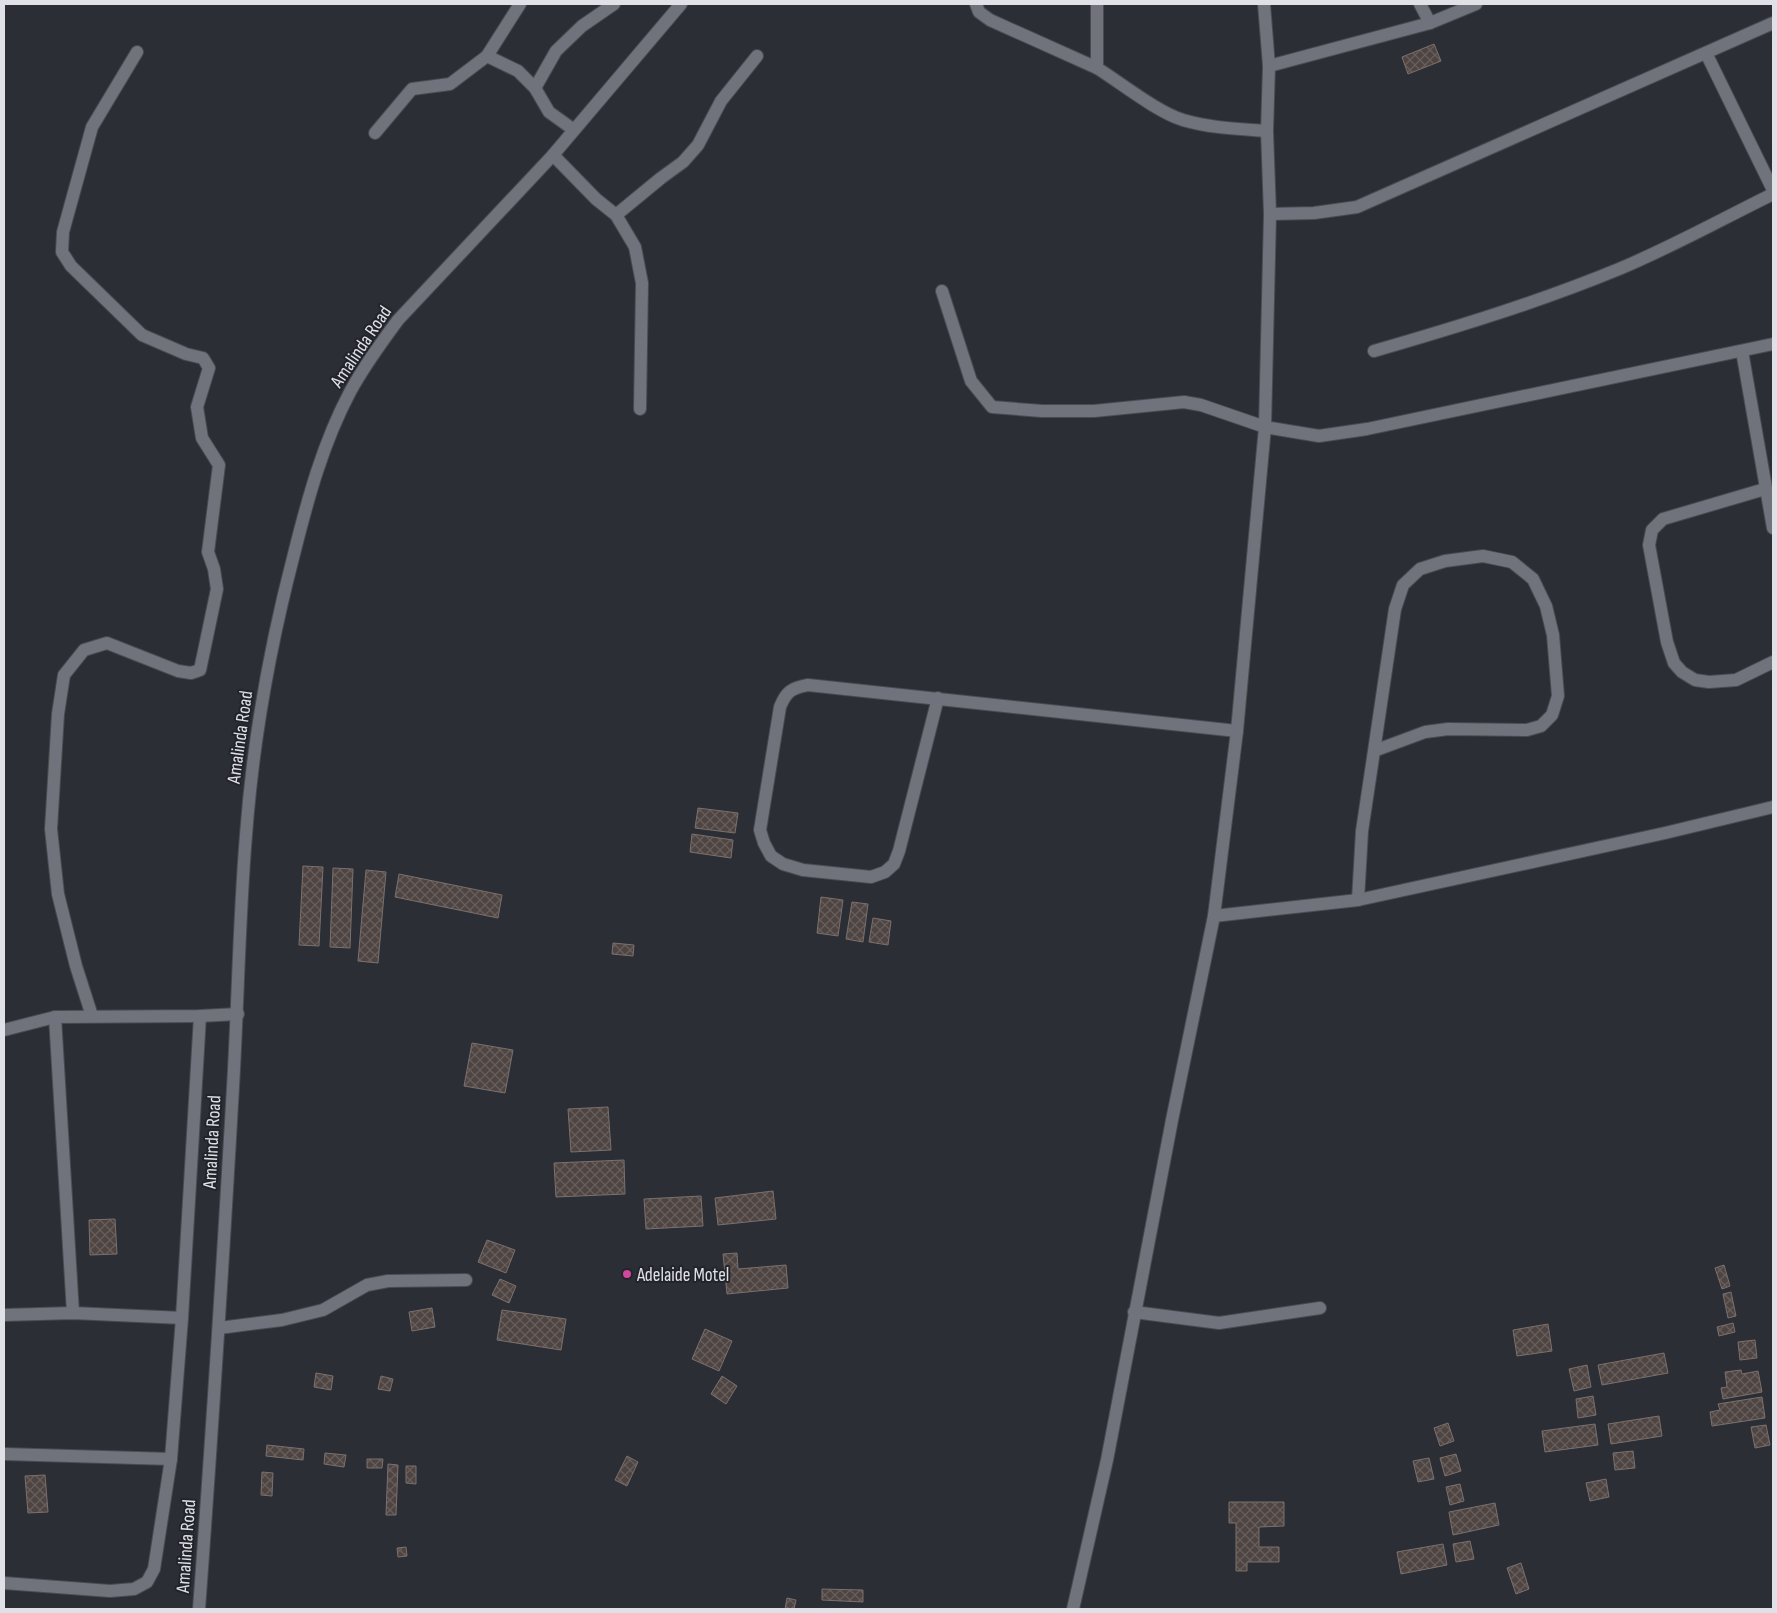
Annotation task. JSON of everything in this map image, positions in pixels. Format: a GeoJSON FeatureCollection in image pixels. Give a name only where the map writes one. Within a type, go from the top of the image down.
{"type":"FeatureCollection","features":[{"type":"Feature","properties":{"kind":"street"},"geometry":{"type":"LineString","coordinates":[[375,133],[412,89],[450,84],[487,56],[520,4]]}},
{"type":"Feature","properties":{"kind":"street"},"geometry":{"type":"LineString","coordinates":[[535,88],[556,51],[582,26],[614,4]]}},
{"type":"Feature","properties":{"kind":"street","name":"Amalinda Road"},"geometry":{"type":"LineString","coordinates":[[199,1609],[220,1328],[238,1014],[240,916],[246,831],[254,755],[283,598],[314,480],[330,433],[351,390],[398,320],[553,155],[681,4]]}},
{"type":"Feature","properties":{"kind":"street"},"geometry":{"type":"LineString","coordinates":[[976,4],[980,12],[990,20],[1097,68],[1166,112],[1182,120],[1212,126],[1267,131]]}},
{"type":"Feature","properties":{"kind":"street"},"geometry":{"type":"LineString","coordinates":[[1097,4],[1097,68]]}},
{"type":"Feature","properties":{"kind":"street"},"geometry":{"type":"LineString","coordinates":[[1073,1609],[1107,1460],[1134,1312],[1214,916],[1237,731],[1265,426],[1270,214],[1267,131],[1269,66],[1264,4]]}},
{"type":"Feature","properties":{"kind":"street"},"geometry":{"type":"LineString","coordinates":[[1420,4],[1430,23]]}},
{"type":"Feature","properties":{"kind":"street"},"geometry":{"type":"LineString","coordinates":[[1269,66],[1430,23],[1476,4]]}},
{"type":"Feature","properties":{"kind":"street"},"geometry":{"type":"LineString","coordinates":[[1270,214],[1314,213],[1357,207],[1773,23]]}},
{"type":"Feature","properties":{"kind":"street"},"geometry":{"type":"LineString","coordinates":[[92,1016],[76,966],[58,894],[51,829],[58,714],[64,675],[84,650],[107,643],[178,671],[191,673],[200,670],[217,589],[214,570],[208,552],[219,466],[202,438],[197,407],[209,368],[203,358],[186,354],[142,334],[71,266],[62,252],[63,232],[92,127],[137,52]]}},
{"type":"Feature","properties":{"kind":"street"},"geometry":{"type":"LineString","coordinates":[[1706,53],[1773,190]]}},
{"type":"Feature","properties":{"kind":"street"},"geometry":{"type":"LineString","coordinates":[[487,56],[518,71],[535,88],[548,112],[574,130]]}},
{"type":"Feature","properties":{"kind":"street"},"geometry":{"type":"LineString","coordinates":[[616,215],[682,162],[698,145],[721,101],[757,56]]}},
{"type":"Feature","properties":{"kind":"street"},"geometry":{"type":"LineString","coordinates":[[553,155],[596,199],[616,215],[635,247],[642,283],[640,409]]}},
{"type":"Feature","properties":{"kind":"street"},"geometry":{"type":"LineString","coordinates":[[1374,351],[1485,318],[1594,279],[1658,251],[1773,194]]}},
{"type":"Feature","properties":{"kind":"street"},"geometry":{"type":"LineString","coordinates":[[942,291],[971,381],[992,407],[1042,411],[1094,411],[1184,402],[1201,405],[1265,426],[1319,436],[1367,429],[1773,344]]}},
{"type":"Feature","properties":{"kind":"street"},"geometry":{"type":"LineString","coordinates":[[1742,351],[1773,528]]}},
{"type":"Feature","properties":{"kind":"street"},"geometry":{"type":"LineString","coordinates":[[1765,489],[1663,519],[1652,530],[1649,545],[1667,642],[1674,663],[1682,672],[1696,680],[1709,682],[1736,680],[1773,662]]}},
{"type":"Feature","properties":{"kind":"street"},"geometry":{"type":"LineString","coordinates":[[1358,900],[1362,831],[1394,609],[1403,585],[1420,569],[1446,561],[1483,556],[1512,562],[1533,579],[1546,606],[1553,635],[1558,696],[1552,715],[1541,726],[1527,730],[1448,729],[1425,732],[1374,751]]}},
{"type":"Feature","properties":{"kind":"street"},"geometry":{"type":"LineString","coordinates":[[938,698],[899,851],[894,864],[885,872],[871,877],[803,870],[783,864],[771,856],[760,830],[780,708],[784,696],[796,687],[808,685],[938,698],[1237,731]]}},
{"type":"Feature","properties":{"kind":"street"},"geometry":{"type":"LineString","coordinates":[[1214,916],[1358,900],[1665,833],[1773,807]]}},
{"type":"Feature","properties":{"kind":"street"},"geometry":{"type":"LineString","coordinates":[[4,1030],[55,1017],[238,1014]]}},
{"type":"Feature","properties":{"kind":"street"},"geometry":{"type":"LineString","coordinates":[[4,1583],[110,1591],[134,1589],[147,1582],[154,1569],[171,1459],[182,1318],[200,1016]]}},
{"type":"Feature","properties":{"kind":"street"},"geometry":{"type":"LineString","coordinates":[[55,1017],[73,1313]]}},
{"type":"Feature","properties":{"kind":"street"},"geometry":{"type":"LineString","coordinates":[[220,1328],[282,1320],[323,1310],[367,1286],[388,1281],[466,1280]]}},
{"type":"Feature","properties":{"kind":"street"},"geometry":{"type":"LineString","coordinates":[[1134,1312],[1219,1323],[1320,1308]]}},
{"type":"Feature","properties":{"kind":"street"},"geometry":{"type":"LineString","coordinates":[[4,1315],[73,1313],[182,1318]]}},
{"type":"Feature","properties":{"kind":"street"},"geometry":{"type":"LineString","coordinates":[[4,1454],[171,1459]]}},
{"type":"Feature","properties":{"kind":"building"},"geometry":{"type":"Polygon","coordinates":[[[1434,44],[1441,61],[1408,74],[1402,57],[1434,44]]]}},
{"type":"Feature","properties":{"kind":"building"},"geometry":{"type":"Polygon","coordinates":[[[698,808],[738,813],[735,833],[695,828],[698,808]]]}},
{"type":"Feature","properties":{"kind":"building"},"geometry":{"type":"Polygon","coordinates":[[[692,834],[733,840],[731,858],[690,852],[692,834]]]}},
{"type":"Feature","properties":{"kind":"building"},"geometry":{"type":"Polygon","coordinates":[[[303,866],[323,867],[319,946],[299,945],[303,866]]]}},
{"type":"Feature","properties":{"kind":"building"},"geometry":{"type":"Polygon","coordinates":[[[333,868],[353,869],[350,948],[330,947],[333,868]]]}},
{"type":"Feature","properties":{"kind":"building"},"geometry":{"type":"Polygon","coordinates":[[[366,870],[386,872],[378,963],[358,961],[366,870]]]}},
{"type":"Feature","properties":{"kind":"building"},"geometry":{"type":"Polygon","coordinates":[[[399,874],[502,895],[498,918],[395,897],[399,874]]]}},
{"type":"Feature","properties":{"kind":"building"},"geometry":{"type":"Polygon","coordinates":[[[821,897],[843,900],[838,936],[817,933],[821,897]]]}},
{"type":"Feature","properties":{"kind":"building"},"geometry":{"type":"Polygon","coordinates":[[[852,902],[868,904],[863,942],[846,939],[852,902]]]}},
{"type":"Feature","properties":{"kind":"building"},"geometry":{"type":"Polygon","coordinates":[[[873,918],[891,921],[888,945],[869,942],[873,918]]]}},
{"type":"Feature","properties":{"kind":"building"},"geometry":{"type":"Polygon","coordinates":[[[613,943],[634,945],[633,956],[612,954],[613,943]]]}},
{"type":"Feature","properties":{"kind":"building"},"geometry":{"type":"Polygon","coordinates":[[[472,1043],[513,1050],[505,1093],[464,1086],[472,1043]]]}},
{"type":"Feature","properties":{"kind":"building"},"geometry":{"type":"Polygon","coordinates":[[[608,1107],[611,1150],[571,1152],[568,1109],[608,1107]]]}},
{"type":"Feature","properties":{"kind":"building"},"geometry":{"type":"Polygon","coordinates":[[[624,1160],[625,1194],[556,1197],[554,1163],[624,1160]]]}},
{"type":"Feature","properties":{"kind":"building"},"geometry":{"type":"Polygon","coordinates":[[[773,1191],[776,1219],[718,1225],[715,1198],[773,1191]]]}},
{"type":"Feature","properties":{"kind":"building"},"geometry":{"type":"Polygon","coordinates":[[[701,1196],[703,1226],[646,1229],[644,1199],[701,1196]]]}},
{"type":"Feature","properties":{"kind":"building"},"geometry":{"type":"Polygon","coordinates":[[[115,1219],[117,1254],[90,1255],[89,1220],[115,1219]]]}},
{"type":"Feature","properties":{"kind":"building"},"geometry":{"type":"Polygon","coordinates":[[[487,1240],[515,1250],[506,1273],[478,1262],[487,1240]]]}},
{"type":"Feature","properties":{"kind":"building"},"geometry":{"type":"Polygon","coordinates":[[[737,1253],[738,1269],[786,1265],[788,1288],[727,1294],[723,1254],[737,1253]]]}},
{"type":"Feature","properties":{"kind":"building"},"geometry":{"type":"Polygon","coordinates":[[[1724,1265],[1730,1286],[1722,1289],[1715,1268],[1724,1265]]]}},
{"type":"Feature","properties":{"kind":"building"},"geometry":{"type":"Polygon","coordinates":[[[500,1279],[516,1286],[509,1303],[492,1295],[500,1279]]]}},
{"type":"Feature","properties":{"kind":"building"},"geometry":{"type":"Polygon","coordinates":[[[1731,1292],[1736,1316],[1728,1318],[1723,1294],[1731,1292]]]}},
{"type":"Feature","properties":{"kind":"building"},"geometry":{"type":"Polygon","coordinates":[[[432,1308],[435,1327],[412,1331],[409,1312],[432,1308]]]}},
{"type":"Feature","properties":{"kind":"building"},"geometry":{"type":"Polygon","coordinates":[[[502,1310],[566,1319],[561,1350],[497,1340],[502,1310]]]}},
{"type":"Feature","properties":{"kind":"building"},"geometry":{"type":"Polygon","coordinates":[[[1733,1323],[1735,1332],[1719,1336],[1717,1327],[1733,1323]]]}},
{"type":"Feature","properties":{"kind":"building"},"geometry":{"type":"Polygon","coordinates":[[[1548,1324],[1552,1351],[1517,1356],[1513,1330],[1548,1324]]]}},
{"type":"Feature","properties":{"kind":"building"},"geometry":{"type":"Polygon","coordinates":[[[705,1329],[732,1341],[719,1371],[692,1359],[705,1329]]]}},
{"type":"Feature","properties":{"kind":"building"},"geometry":{"type":"Polygon","coordinates":[[[1755,1340],[1757,1358],[1740,1360],[1738,1342],[1755,1340]]]}},
{"type":"Feature","properties":{"kind":"building"},"geometry":{"type":"Polygon","coordinates":[[[1664,1353],[1668,1373],[1602,1385],[1598,1365],[1664,1353]]]}},
{"type":"Feature","properties":{"kind":"building"},"geometry":{"type":"Polygon","coordinates":[[[1587,1365],[1591,1387],[1574,1391],[1569,1369],[1587,1365]]]}},
{"type":"Feature","properties":{"kind":"building"},"geometry":{"type":"Polygon","coordinates":[[[1741,1370],[1742,1374],[1758,1371],[1762,1392],[1723,1399],[1721,1388],[1727,1387],[1725,1372],[1741,1370]]]}},
{"type":"Feature","properties":{"kind":"building"},"geometry":{"type":"Polygon","coordinates":[[[316,1373],[333,1376],[331,1390],[314,1387],[316,1373]]]}},
{"type":"Feature","properties":{"kind":"building"},"geometry":{"type":"Polygon","coordinates":[[[381,1376],[393,1379],[390,1391],[378,1389],[381,1376]]]}},
{"type":"Feature","properties":{"kind":"building"},"geometry":{"type":"Polygon","coordinates":[[[722,1376],[737,1386],[726,1404],[711,1394],[722,1376]]]}},
{"type":"Feature","properties":{"kind":"building"},"geometry":{"type":"Polygon","coordinates":[[[1593,1396],[1596,1415],[1578,1418],[1576,1399],[1593,1396]]]}},
{"type":"Feature","properties":{"kind":"building"},"geometry":{"type":"Polygon","coordinates":[[[1762,1397],[1765,1418],[1712,1426],[1710,1412],[1720,1410],[1718,1404],[1762,1397]]]}},
{"type":"Feature","properties":{"kind":"building"},"geometry":{"type":"Polygon","coordinates":[[[1659,1416],[1662,1436],[1611,1444],[1608,1424],[1659,1416]]]}},
{"type":"Feature","properties":{"kind":"building"},"geometry":{"type":"Polygon","coordinates":[[[1448,1423],[1454,1441],[1440,1446],[1434,1428],[1448,1423]]]}},
{"type":"Feature","properties":{"kind":"building"},"geometry":{"type":"Polygon","coordinates":[[[1595,1424],[1598,1445],[1545,1452],[1542,1431],[1595,1424]]]}},
{"type":"Feature","properties":{"kind":"building"},"geometry":{"type":"Polygon","coordinates":[[[1766,1425],[1770,1445],[1755,1448],[1751,1427],[1766,1425]]]}},
{"type":"Feature","properties":{"kind":"building"},"geometry":{"type":"Polygon","coordinates":[[[267,1445],[304,1449],[303,1460],[266,1456],[267,1445]]]}},
{"type":"Feature","properties":{"kind":"building"},"geometry":{"type":"Polygon","coordinates":[[[1633,1451],[1635,1468],[1615,1470],[1613,1453],[1633,1451]]]}},
{"type":"Feature","properties":{"kind":"building"},"geometry":{"type":"Polygon","coordinates":[[[325,1453],[346,1455],[344,1467],[324,1464],[325,1453]]]}},
{"type":"Feature","properties":{"kind":"building"},"geometry":{"type":"Polygon","coordinates":[[[1456,1454],[1461,1471],[1445,1476],[1440,1458],[1456,1454]]]}},
{"type":"Feature","properties":{"kind":"building"},"geometry":{"type":"Polygon","coordinates":[[[627,1456],[638,1462],[627,1486],[615,1480],[627,1456]]]}},
{"type":"Feature","properties":{"kind":"building"},"geometry":{"type":"Polygon","coordinates":[[[1429,1458],[1434,1479],[1418,1482],[1413,1461],[1429,1458]]]}},
{"type":"Feature","properties":{"kind":"building"},"geometry":{"type":"Polygon","coordinates":[[[367,1459],[383,1459],[382,1468],[367,1468],[367,1459]]]}},
{"type":"Feature","properties":{"kind":"building"},"geometry":{"type":"Polygon","coordinates":[[[388,1464],[398,1465],[396,1515],[386,1515],[388,1464]]]}},
{"type":"Feature","properties":{"kind":"building"},"geometry":{"type":"Polygon","coordinates":[[[406,1466],[416,1466],[416,1484],[406,1483],[406,1466]]]}},
{"type":"Feature","properties":{"kind":"building"},"geometry":{"type":"Polygon","coordinates":[[[262,1472],[273,1473],[272,1496],[261,1495],[262,1472]]]}},
{"type":"Feature","properties":{"kind":"building"},"geometry":{"type":"Polygon","coordinates":[[[45,1475],[48,1512],[28,1513],[25,1476],[45,1475]]]}},
{"type":"Feature","properties":{"kind":"building"},"geometry":{"type":"Polygon","coordinates":[[[1606,1479],[1609,1497],[1590,1501],[1586,1483],[1606,1479]]]}},
{"type":"Feature","properties":{"kind":"building"},"geometry":{"type":"Polygon","coordinates":[[[1460,1484],[1464,1501],[1450,1505],[1446,1487],[1460,1484]]]}},
{"type":"Feature","properties":{"kind":"building"},"geometry":{"type":"Polygon","coordinates":[[[1229,1502],[1284,1502],[1284,1526],[1259,1527],[1259,1547],[1279,1547],[1279,1562],[1247,1562],[1247,1571],[1236,1571],[1236,1523],[1229,1523],[1229,1502]]]}},
{"type":"Feature","properties":{"kind":"building"},"geometry":{"type":"Polygon","coordinates":[[[1495,1503],[1499,1525],[1453,1535],[1449,1512],[1495,1503]]]}},
{"type":"Feature","properties":{"kind":"building"},"geometry":{"type":"Polygon","coordinates":[[[1470,1541],[1474,1559],[1456,1562],[1453,1544],[1470,1541]]]}},
{"type":"Feature","properties":{"kind":"building"},"geometry":{"type":"Polygon","coordinates":[[[1443,1544],[1447,1565],[1401,1574],[1397,1552],[1443,1544]]]}},
{"type":"Feature","properties":{"kind":"building"},"geometry":{"type":"Polygon","coordinates":[[[406,1547],[407,1556],[398,1557],[397,1548],[406,1547]]]}},
{"type":"Feature","properties":{"kind":"building"},"geometry":{"type":"Polygon","coordinates":[[[1521,1563],[1529,1589],[1516,1594],[1507,1568],[1521,1563]]]}},
{"type":"Feature","properties":{"kind":"building"},"geometry":{"type":"Polygon","coordinates":[[[822,1589],[863,1590],[863,1602],[822,1600],[822,1589]]]}},
{"type":"Feature","properties":{"kind":"building"},"geometry":{"type":"Polygon","coordinates":[[[787,1598],[796,1600],[794,1609],[785,1609],[787,1598]]]}},
{"type":"Feature","properties":{"kind":"place","name":"Adelaide Motel"},"geometry":{"type":"Point","coordinates":[627,1274]}}]}
